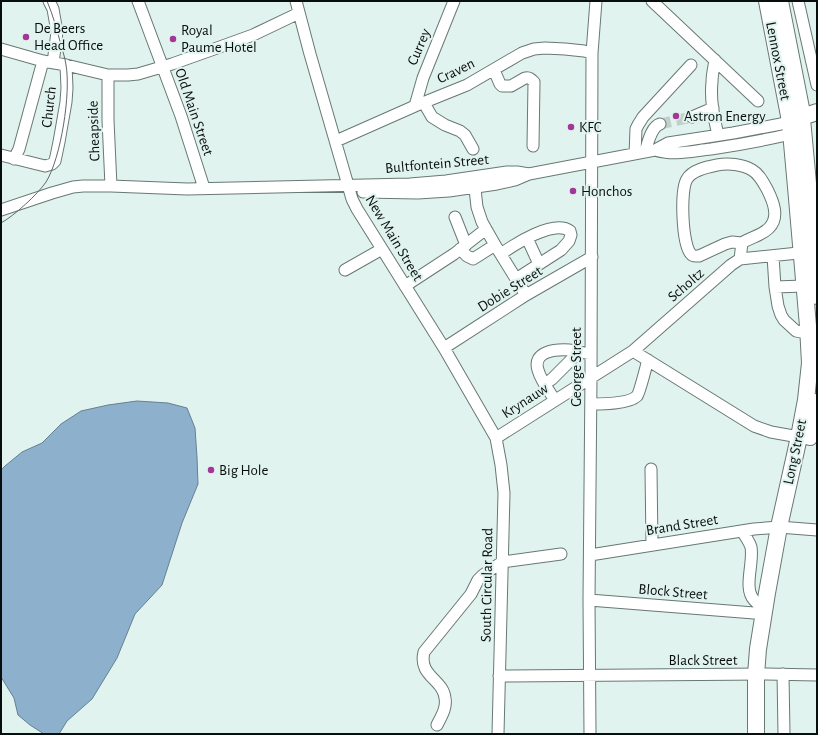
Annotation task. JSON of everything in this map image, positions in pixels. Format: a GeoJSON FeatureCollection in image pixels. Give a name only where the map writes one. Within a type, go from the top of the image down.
{"type":"FeatureCollection","features":[{"type":"Feature","properties":{"kind":"highway","name":"Lennox Street"},"geometry":{"type":"LineString","coordinates":[[767,1],[803,124]]}},
{"type":"Feature","properties":{"kind":"highway","name":"Lennox Street"},"geometry":{"type":"LineString","coordinates":[[780,1],[803,124]]}},
{"type":"Feature","properties":{"kind":"highway","name":"Long Street"},"geometry":{"type":"LineString","coordinates":[[756,734],[761,674],[768,649],[784,528],[806,400],[813,329],[804,286],[812,258],[810,205],[803,124]]}},
{"type":"Feature","properties":{"kind":"highway","name":"Long Street"},"geometry":{"type":"LineString","coordinates":[[803,124],[796,187],[812,258],[817,296]]}},
{"type":"Feature","properties":{"kind":"highway","name":"Long Street"},"geometry":{"type":"LineString","coordinates":[[766,734],[758,649],[759,611],[784,528],[817,402]]}},
{"type":"Feature","properties":{"kind":"street"},"geometry":{"type":"LineString","coordinates":[[1,156],[14,159],[19,149],[48,62],[57,32],[53,9],[49,1]]}},
{"type":"Feature","properties":{"kind":"street","name":"Old Main Street"},"geometry":{"type":"LineString","coordinates":[[138,1],[192,148],[204,188]]}},
{"type":"Feature","properties":{"kind":"street","name":"New Main Street"},"geometry":{"type":"LineString","coordinates":[[296,1],[352,199],[444,348],[496,438]]}},
{"type":"Feature","properties":{"kind":"street","name":"Currey"},"geometry":{"type":"LineString","coordinates":[[420,104],[423,78],[454,1]]}},
{"type":"Feature","properties":{"kind":"street","name":"George Street"},"geometry":{"type":"LineString","coordinates":[[590,734],[589,600],[592,53],[596,1]]}},
{"type":"Feature","properties":{"kind":"street"},"geometry":{"type":"LineString","coordinates":[[652,1],[758,100]]}},
{"type":"Feature","properties":{"kind":"street"},"geometry":{"type":"LineString","coordinates":[[798,1],[817,85]]}},
{"type":"Feature","properties":{"kind":"street"},"geometry":{"type":"LineString","coordinates":[[1,49],[48,62],[108,75],[138,74],[246,37],[299,13]]}},
{"type":"Feature","properties":{"kind":"street","name":"Craven"},"geometry":{"type":"LineString","coordinates":[[336,141],[467,85],[522,53],[534,49],[545,48],[592,53]]}},
{"type":"Feature","properties":{"kind":"street"},"geometry":{"type":"LineString","coordinates":[[715,60],[712,96],[718,135]]}},
{"type":"Feature","properties":{"kind":"street","name":"Church"},"geometry":{"type":"LineString","coordinates":[[14,159],[45,166],[52,164],[55,161],[66,102],[66,65]]}},
{"type":"Feature","properties":{"kind":"street"},"geometry":{"type":"LineString","coordinates":[[645,152],[636,129],[638,125],[643,117],[691,65]]}},
{"type":"Feature","properties":{"kind":"street"},"geometry":{"type":"LineString","coordinates":[[494,70],[502,86],[512,86],[525,78],[531,79],[534,82],[533,146]]}},
{"type":"Feature","properties":{"kind":"street","name":"Cheapside"},"geometry":{"type":"LineString","coordinates":[[108,75],[108,120],[111,186]]}},
{"type":"Feature","properties":{"kind":"street"},"geometry":{"type":"LineString","coordinates":[[420,104],[432,117],[465,135],[473,148]]}},
{"type":"Feature","properties":{"kind":"street"},"geometry":{"type":"LineString","coordinates":[[692,116],[713,108]]}},
{"type":"Feature","properties":{"kind":"street"},"geometry":{"type":"LineString","coordinates":[[645,152],[653,130],[660,124]]}},
{"type":"Feature","properties":{"kind":"street","name":"Bultfontein Street"},"geometry":{"type":"LineString","coordinates":[[1,210],[73,187],[111,186],[187,189],[349,188],[446,182],[474,182],[507,172],[529,174],[645,152],[668,143],[781,124],[803,124]]}},
{"type":"Feature","properties":{"kind":"street","name":"Bultfontein Street"},"geometry":{"type":"LineString","coordinates":[[645,152],[680,153],[723,147],[803,124]]}},
{"type":"Feature","properties":{"kind":"street"},"geometry":{"type":"LineString","coordinates":[[722,164],[737,165],[749,168],[762,180],[773,202],[775,212],[774,222],[768,229],[742,243],[732,242],[725,244],[699,256],[694,257],[690,254],[687,247],[682,202],[684,186],[687,178],[706,168],[722,164]]}},
{"type":"Feature","properties":{"kind":"street"},"geometry":{"type":"LineString","coordinates":[[474,182],[477,207],[482,222],[526,295]]}},
{"type":"Feature","properties":{"kind":"street"},"geometry":{"type":"LineString","coordinates":[[810,205],[817,221]]}},
{"type":"Feature","properties":{"kind":"street"},"geometry":{"type":"LineString","coordinates":[[455,217],[463,247],[467,256],[473,259],[481,254],[521,241],[552,228],[560,228],[570,231],[571,235],[569,241],[561,250],[516,278]]}},
{"type":"Feature","properties":{"kind":"street"},"geometry":{"type":"LineString","coordinates":[[405,286],[463,247],[486,229]]}},
{"type":"Feature","properties":{"kind":"street"},"geometry":{"type":"LineString","coordinates":[[528,238],[539,264]]}},
{"type":"Feature","properties":{"kind":"street"},"geometry":{"type":"LineString","coordinates":[[742,243],[740,259],[773,256],[812,258]]}},
{"type":"Feature","properties":{"kind":"street"},"geometry":{"type":"LineString","coordinates":[[345,270],[382,249]]}},
{"type":"Feature","properties":{"kind":"street"},"geometry":{"type":"LineString","coordinates":[[773,256],[775,287],[781,315],[784,320],[796,331],[813,329]]}},
{"type":"Feature","properties":{"kind":"street","name":"Dobie Street"},"geometry":{"type":"LineString","coordinates":[[444,348],[526,295],[592,257]]}},
{"type":"Feature","properties":{"kind":"street","name":"Scholtz"},"geometry":{"type":"LineString","coordinates":[[591,377],[633,351],[731,265],[740,259]]}},
{"type":"Feature","properties":{"kind":"street"},"geometry":{"type":"LineString","coordinates":[[775,287],[804,286]]}},
{"type":"Feature","properties":{"kind":"street"},"geometry":{"type":"LineString","coordinates":[[555,400],[538,370],[537,364],[539,357],[542,354],[563,349],[591,353]]}},
{"type":"Feature","properties":{"kind":"street"},"geometry":{"type":"LineString","coordinates":[[633,351],[754,426],[771,432],[799,437]]}},
{"type":"Feature","properties":{"kind":"street"},"geometry":{"type":"LineString","coordinates":[[545,384],[579,352]]}},
{"type":"Feature","properties":{"kind":"street"},"geometry":{"type":"LineString","coordinates":[[591,404],[624,402],[636,397],[639,392],[648,360]]}},
{"type":"Feature","properties":{"kind":"street","name":"Krynauw"},"geometry":{"type":"LineString","coordinates":[[496,438],[591,377]]}},
{"type":"Feature","properties":{"kind":"street","name":"South Circular Road"},"geometry":{"type":"LineString","coordinates":[[496,438],[504,493],[498,734]]}},
{"type":"Feature","properties":{"kind":"street"},"geometry":{"type":"LineString","coordinates":[[651,470],[652,545]]}},
{"type":"Feature","properties":{"kind":"street","name":"Brand Street"},"geometry":{"type":"LineString","coordinates":[[590,555],[754,529],[784,528],[817,530]]}},
{"type":"Feature","properties":{"kind":"street"},"geometry":{"type":"LineString","coordinates":[[742,531],[751,548],[752,559],[749,585],[751,595],[759,611]]}},
{"type":"Feature","properties":{"kind":"street"},"geometry":{"type":"LineString","coordinates":[[437,725],[443,712],[446,699],[441,689],[423,664],[422,658],[424,652],[471,594],[478,580],[483,575],[502,562],[561,554]]}},
{"type":"Feature","properties":{"kind":"street","name":"Block Street"},"geometry":{"type":"LineString","coordinates":[[589,600],[759,611]]}},
{"type":"Feature","properties":{"kind":"street"},"geometry":{"type":"LineString","coordinates":[[783,674],[784,734]]}},
{"type":"Feature","properties":{"kind":"street","name":"Black Street"},"geometry":{"type":"LineString","coordinates":[[499,676],[817,675]]}},
{"type":"Feature","properties":{"kind":"water"},"geometry":{"type":"Polygon","coordinates":[[[137,401],[168,403],[187,408],[195,428],[198,484],[182,523],[162,585],[135,614],[117,658],[92,699],[67,721],[59,734],[44,734],[18,715],[14,698],[1,677],[1,470],[22,452],[42,443],[61,424],[81,411],[137,401]]]}},
{"type":"Feature","properties":{"kind":"tunnel"},"geometry":{"type":"LineString","coordinates":[[660,124],[692,117]]}},
{"type":"Feature","properties":{"kind":"tram line"},"geometry":{"type":"LineString","coordinates":[[1,223],[25,204],[46,182],[56,158],[64,125],[67,92],[66,65],[55,23],[47,1]]}},
{"type":"Feature","properties":{"kind":"place","name":"De Beers Head Office"},"geometry":{"type":"Point","coordinates":[26,37]}},
{"type":"Feature","properties":{"kind":"place","name":"Royal Paume Hotel"},"geometry":{"type":"Point","coordinates":[173,39]}},
{"type":"Feature","properties":{"kind":"place","name":"Astron Energy"},"geometry":{"type":"Point","coordinates":[676,116]}},
{"type":"Feature","properties":{"kind":"place","name":"KFC"},"geometry":{"type":"Point","coordinates":[571,127]}},
{"type":"Feature","properties":{"kind":"place","name":"Honchos"},"geometry":{"type":"Point","coordinates":[573,191]}},
{"type":"Feature","properties":{"kind":"place","name":"Big Hole"},"geometry":{"type":"Point","coordinates":[211,470]}}]}
